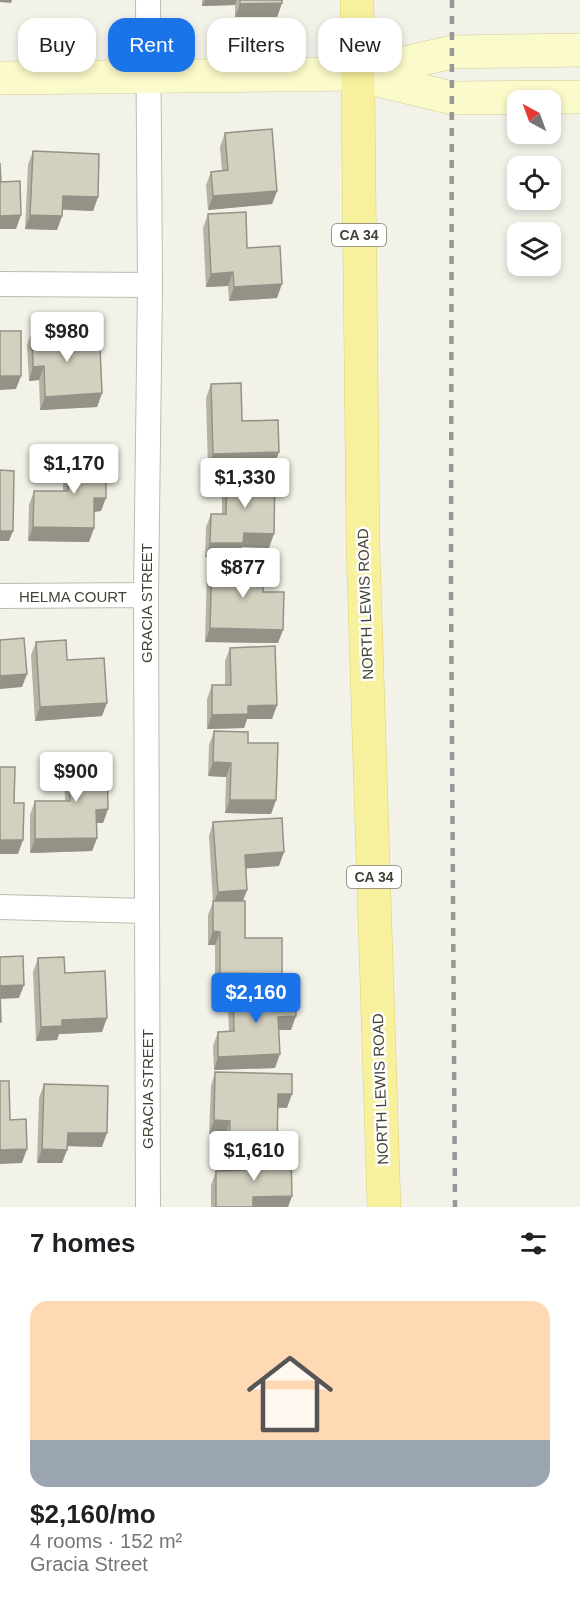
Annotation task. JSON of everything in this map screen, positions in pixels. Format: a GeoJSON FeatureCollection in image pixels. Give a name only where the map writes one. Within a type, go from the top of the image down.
{"type":"FeatureCollection","features":[{"type":"Feature","properties":{"kind":"main road","name":"NORTH LEWIS ROAD"},"geometry":{"type":"LineString","coordinates":[[357,0],[363,547],[384,1207]]}},
{"type":"Feature","properties":{"kind":"main road"},"geometry":{"type":"LineString","coordinates":[[0,78],[357,74],[452,52],[580,50]]}},
{"type":"Feature","properties":{"kind":"main road"},"geometry":{"type":"LineString","coordinates":[[357,74],[452,98],[580,98]]}},
{"type":"Feature","properties":{"kind":"street","name":"GRACIA STREET"},"geometry":{"type":"LineString","coordinates":[[148,0],[150,285],[146,595],[148,1207]]}},
{"type":"Feature","properties":{"kind":"street"},"geometry":{"type":"LineString","coordinates":[[0,284],[150,285]]}},
{"type":"Feature","properties":{"kind":"street","name":"HELMA COURT"},"geometry":{"type":"LineString","coordinates":[[0,596],[146,595]]}},
{"type":"Feature","properties":{"kind":"street"},"geometry":{"type":"LineString","coordinates":[[0,907],[146,911]]}},
{"type":"Feature","properties":{"kind":"building"},"geometry":{"type":"Polygon","coordinates":[[[240,0],[282,0],[282,3],[240,4],[240,0]]]}},
{"type":"Feature","properties":{"kind":"building"},"geometry":{"type":"Polygon","coordinates":[[[272,129],[277,191],[213,196],[211,172],[228,170],[225,133],[272,129]]]}},
{"type":"Feature","properties":{"kind":"building"},"geometry":{"type":"Polygon","coordinates":[[[33,151],[99,154],[98,197],[63,196],[62,216],[30,215],[33,151]]]}},
{"type":"Feature","properties":{"kind":"building"},"geometry":{"type":"Polygon","coordinates":[[[0,163],[1,182],[20,181],[21,215],[0,216],[0,163]]]}},
{"type":"Feature","properties":{"kind":"building"},"geometry":{"type":"Polygon","coordinates":[[[246,212],[247,248],[280,246],[282,284],[234,287],[233,272],[211,274],[208,214],[246,212]]]}},
{"type":"Feature","properties":{"kind":"building"},"geometry":{"type":"Polygon","coordinates":[[[77,328],[78,349],[100,348],[102,393],[45,397],[44,366],[33,367],[32,331],[77,328]]]}},
{"type":"Feature","properties":{"kind":"building"},"geometry":{"type":"Polygon","coordinates":[[[0,331],[21,331],[21,376],[0,376],[0,331]]]}},
{"type":"Feature","properties":{"kind":"building"},"geometry":{"type":"Polygon","coordinates":[[[241,383],[242,421],[278,420],[279,452],[213,454],[211,384],[241,383]]]}},
{"type":"Feature","properties":{"kind":"building"},"geometry":{"type":"Polygon","coordinates":[[[68,453],[106,453],[106,498],[94,498],[94,528],[33,527],[34,491],[68,491],[68,453]]]}},
{"type":"Feature","properties":{"kind":"building"},"geometry":{"type":"Polygon","coordinates":[[[0,470],[14,471],[13,531],[0,531],[0,470]]]}},
{"type":"Feature","properties":{"kind":"building"},"geometry":{"type":"Polygon","coordinates":[[[227,474],[275,475],[274,534],[244,533],[243,543],[210,543],[211,514],[226,514],[227,474]]]}},
{"type":"Feature","properties":{"kind":"building"},"geometry":{"type":"Polygon","coordinates":[[[212,558],[247,559],[246,576],[263,576],[263,592],[284,592],[283,630],[210,628],[212,558]]]}},
{"type":"Feature","properties":{"kind":"building"},"geometry":{"type":"Polygon","coordinates":[[[24,638],[27,674],[0,676],[0,640],[24,638]]]}},
{"type":"Feature","properties":{"kind":"building"},"geometry":{"type":"Polygon","coordinates":[[[66,640],[67,660],[104,658],[107,703],[40,707],[36,642],[66,640]]]}},
{"type":"Feature","properties":{"kind":"building"},"geometry":{"type":"Polygon","coordinates":[[[275,646],[277,705],[248,706],[248,714],[212,715],[212,685],[231,685],[230,648],[275,646]]]}},
{"type":"Feature","properties":{"kind":"building"},"geometry":{"type":"Polygon","coordinates":[[[214,731],[248,732],[248,743],[278,743],[276,800],[230,800],[231,763],[213,762],[214,731]]]}},
{"type":"Feature","properties":{"kind":"building"},"geometry":{"type":"Polygon","coordinates":[[[107,756],[108,809],[96,810],[97,838],[35,839],[35,801],[70,801],[69,757],[107,756]]]}},
{"type":"Feature","properties":{"kind":"building"},"geometry":{"type":"Polygon","coordinates":[[[0,767],[15,767],[14,803],[24,803],[23,840],[0,840],[0,767]]]}},
{"type":"Feature","properties":{"kind":"building"},"geometry":{"type":"Polygon","coordinates":[[[282,818],[284,852],[245,855],[247,890],[218,892],[213,822],[282,818]]]}},
{"type":"Feature","properties":{"kind":"building"},"geometry":{"type":"Polygon","coordinates":[[[213,901],[245,901],[245,938],[282,938],[282,974],[220,973],[220,932],[213,931],[213,901]]]}},
{"type":"Feature","properties":{"kind":"building"},"geometry":{"type":"Polygon","coordinates":[[[23,956],[24,985],[0,986],[0,957],[23,956]]]}},
{"type":"Feature","properties":{"kind":"building"},"geometry":{"type":"Polygon","coordinates":[[[64,957],[65,973],[105,971],[107,1018],[62,1020],[62,1026],[41,1027],[38,958],[64,957]]]}},
{"type":"Feature","properties":{"kind":"building"},"geometry":{"type":"Polygon","coordinates":[[[295,992],[296,1016],[278,1017],[280,1054],[218,1057],[218,1032],[234,1031],[233,994],[295,992]]]}},
{"type":"Feature","properties":{"kind":"building"},"geometry":{"type":"Polygon","coordinates":[[[215,1072],[292,1074],[292,1094],[278,1094],[277,1149],[229,1148],[230,1121],[214,1120],[215,1072]]]}},
{"type":"Feature","properties":{"kind":"building"},"geometry":{"type":"Polygon","coordinates":[[[0,1081],[9,1081],[10,1120],[26,1119],[27,1149],[0,1150],[0,1081]]]}},
{"type":"Feature","properties":{"kind":"building"},"geometry":{"type":"Polygon","coordinates":[[[44,1084],[108,1086],[107,1133],[68,1133],[67,1150],[42,1149],[44,1084]]]}},
{"type":"Feature","properties":{"kind":"building"},"geometry":{"type":"Polygon","coordinates":[[[291,1157],[292,1196],[253,1197],[253,1207],[216,1207],[216,1171],[245,1170],[245,1158],[291,1157]]]}},
{"type":"Feature","properties":{"kind":"railway"},"geometry":{"type":"LineString","coordinates":[[452,0],[451,588],[455,1207]]}}]}
